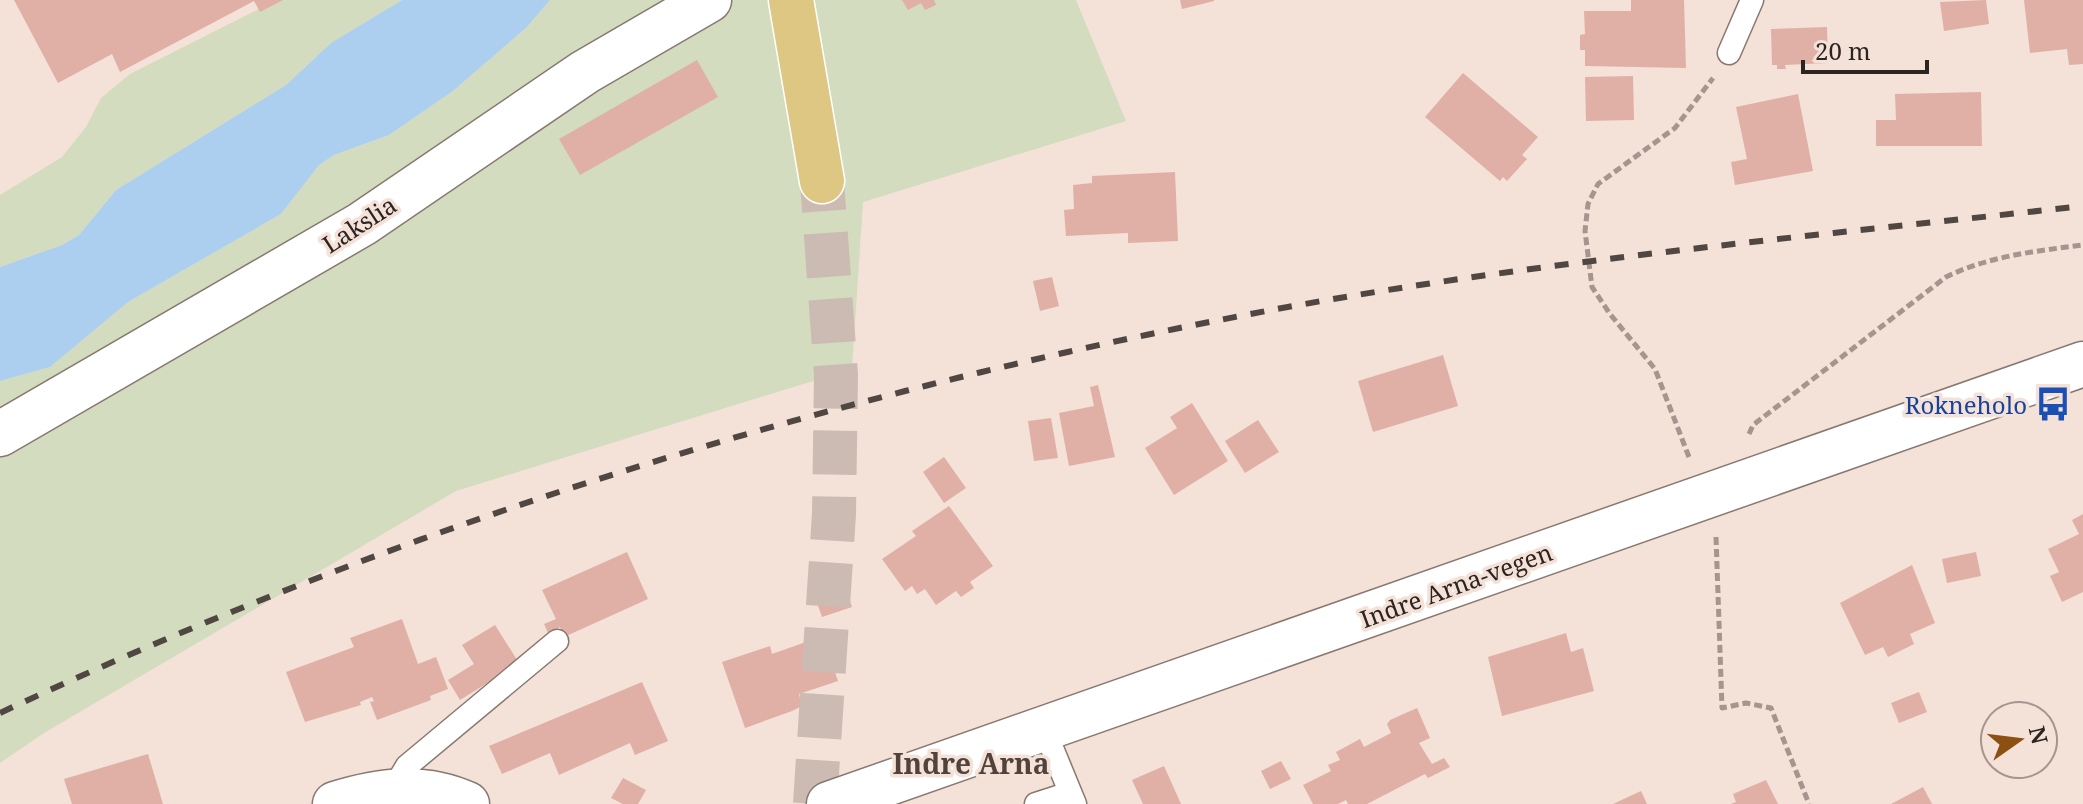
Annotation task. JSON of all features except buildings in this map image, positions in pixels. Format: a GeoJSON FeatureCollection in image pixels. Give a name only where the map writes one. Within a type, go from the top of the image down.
{"type":"FeatureCollection","features":[{"type":"Feature","properties":{"kind":"highway"},"geometry":{"type":"LineString","coordinates":[[796,20],[822,181]]}},
{"type":"Feature","properties":{"kind":"main road","name":"Lakslia"},"geometry":{"type":"LineString","coordinates":[[0,434],[362,224],[585,72],[709,0]]}},
{"type":"Feature","properties":{"kind":"main road","name":"Indre Arna-vegen"},"geometry":{"type":"LineString","coordinates":[[829,804],[1045,731],[2083,364]]}},
{"type":"Feature","properties":{"kind":"main road"},"geometry":{"type":"LineString","coordinates":[[335,804],[392,791],[422,790],[445,794],[467,804]]}},
{"type":"Feature","properties":{"kind":"lane"},"geometry":{"type":"LineString","coordinates":[[1729,53],[1752,0]]}},
{"type":"Feature","properties":{"kind":"lane"},"geometry":{"type":"LineString","coordinates":[[392,791],[407,766],[557,641]]}},
{"type":"Feature","properties":{"kind":"lane"},"geometry":{"type":"LineString","coordinates":[[1036,804],[1072,798],[1045,731]]}},
{"type":"Feature","properties":{"kind":"path"},"geometry":{"type":"LineString","coordinates":[[1691,462],[1674,410],[1655,369],[1592,287],[1585,231],[1588,204],[1598,184],[1675,128],[1729,53]]}},
{"type":"Feature","properties":{"kind":"path"},"geometry":{"type":"LineString","coordinates":[[1745,442],[1753,425],[1946,277],[1970,265],[2083,245]]}},
{"type":"Feature","properties":{"kind":"path"},"geometry":{"type":"LineString","coordinates":[[1713,525],[1717,544],[1722,708],[1746,703],[1771,708],[1809,804]]}},
{"type":"Feature","properties":{"kind":"green space"},"geometry":{"type":"Polygon","coordinates":[[[277,0],[402,0],[331,43],[286,85],[116,190],[79,235],[62,245],[0,267],[0,195],[62,157],[86,127],[101,98],[130,74],[277,0]]]}},
{"type":"Feature","properties":{"kind":"green space"},"geometry":{"type":"Polygon","coordinates":[[[550,0],[1076,0],[1126,121],[863,202],[852,369],[456,491],[44,733],[0,763],[0,381],[50,367],[128,302],[281,214],[319,165],[334,155],[389,135],[453,91],[527,27],[550,0]]]}},
{"type":"Feature","properties":{"kind":"water"},"geometry":{"type":"Polygon","coordinates":[[[402,0],[550,0],[527,27],[453,91],[389,135],[334,155],[319,165],[281,214],[128,302],[50,367],[0,381],[0,267],[62,245],[79,235],[116,190],[286,85],[331,43],[402,0]]]}},
{"type":"Feature","properties":{"kind":"tunnel"},"geometry":{"type":"LineString","coordinates":[[815,804],[834,514],[836,375],[822,181]]}},
{"type":"Feature","properties":{"kind":"railway"},"geometry":{"type":"LineString","coordinates":[[0,713],[153,644],[309,581],[466,523],[626,470],[949,380],[1112,342],[1277,309],[1477,276],[1679,250],[2083,206]]}},
{"type":"Feature","properties":{"kind":"place","name":"Rokneholo"},"geometry":{"type":"Point","coordinates":[2053,404]}},
{"type":"Feature","properties":{"kind":"district","name":"Indre Arna"},"geometry":{"type":"Point","coordinates":[971,763]}}]}
